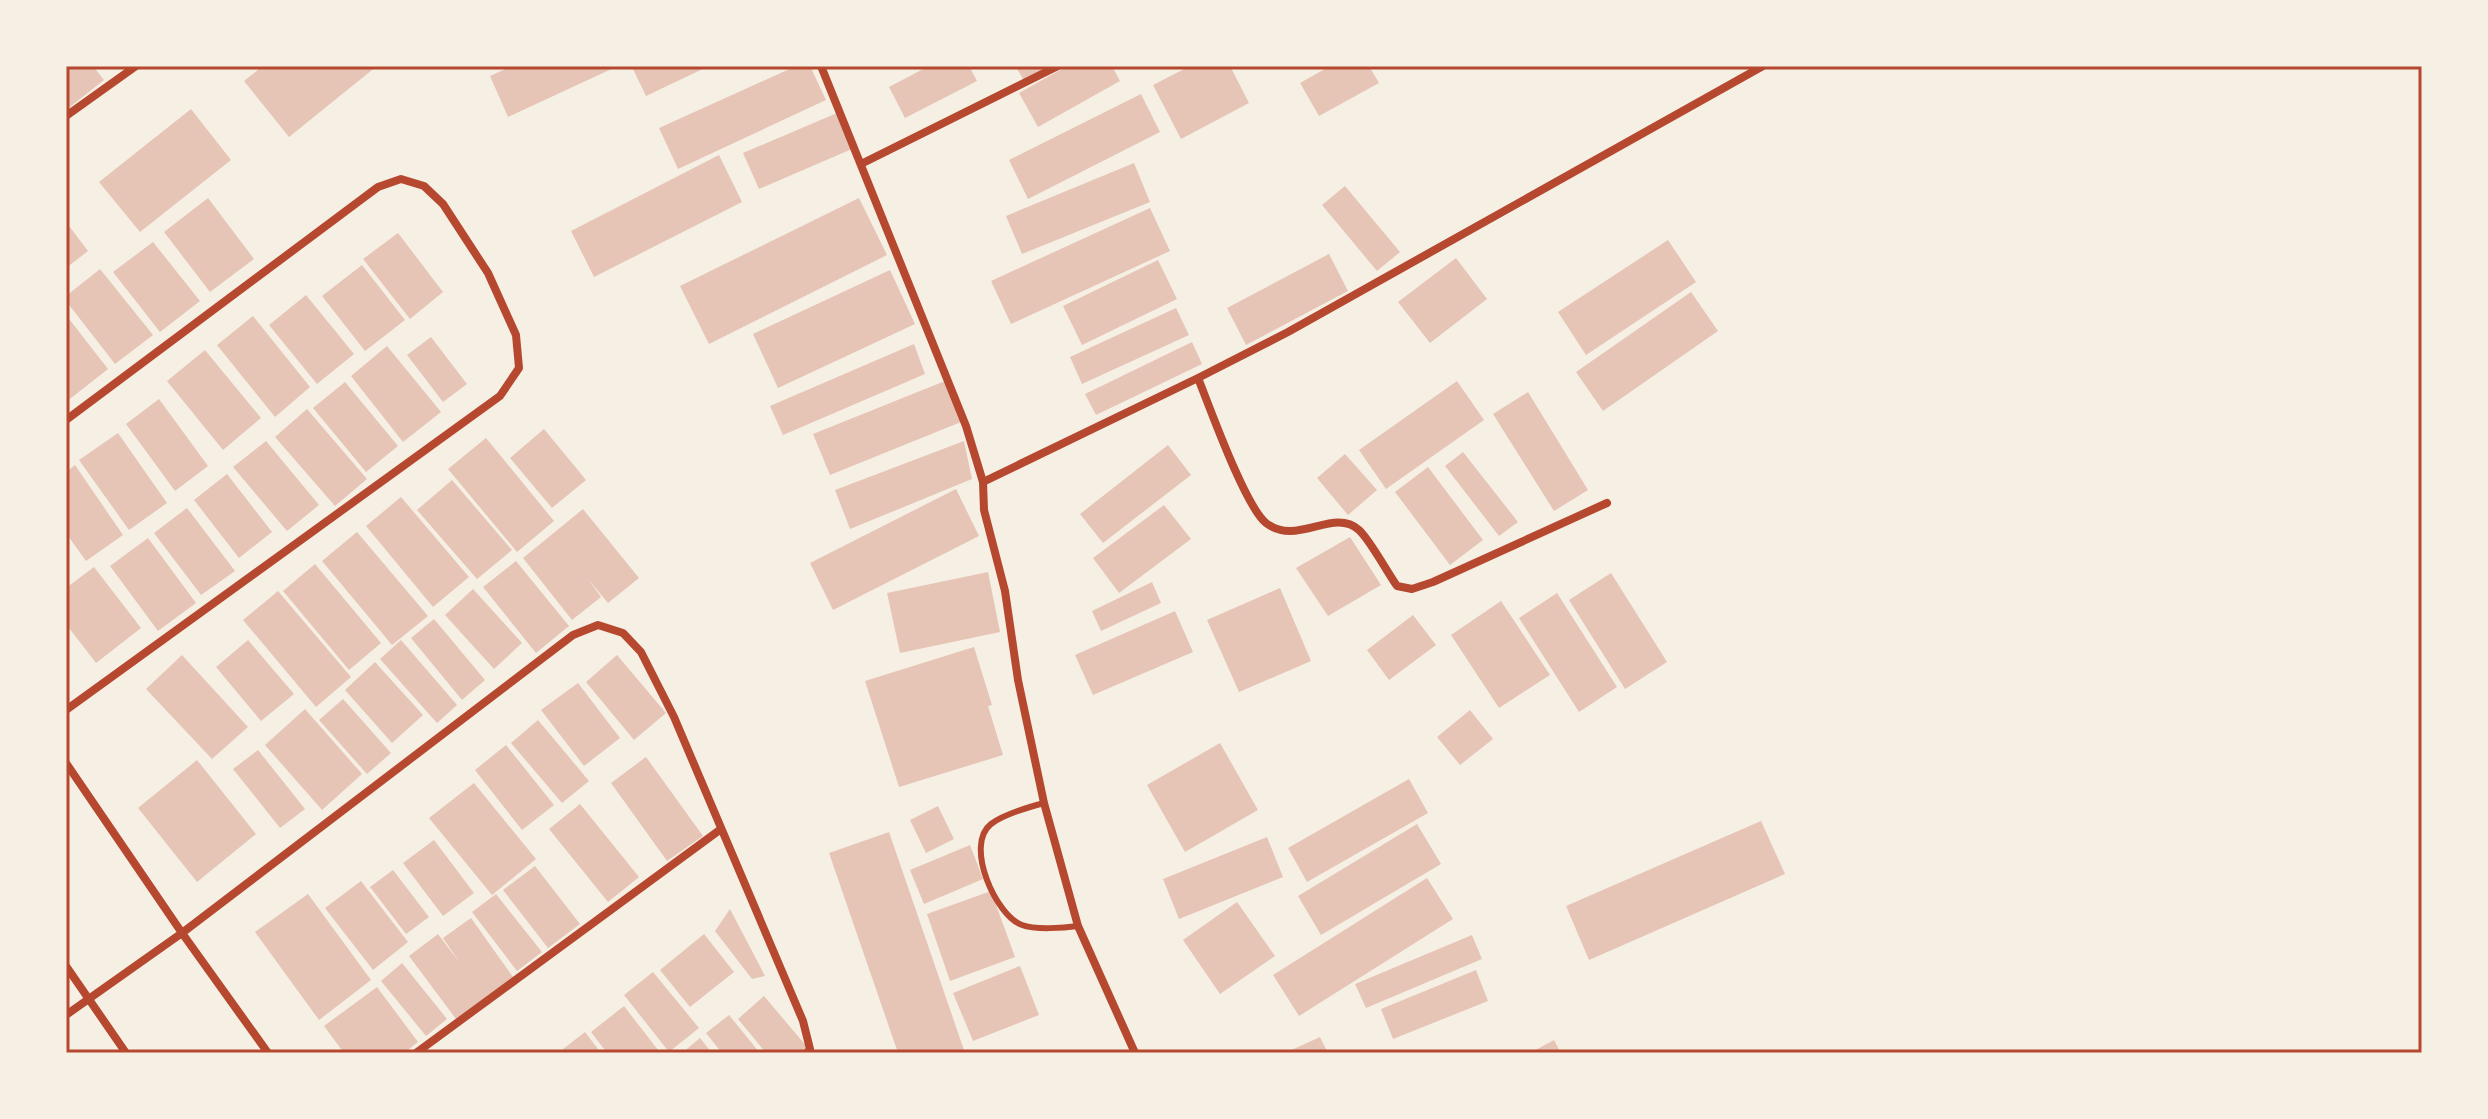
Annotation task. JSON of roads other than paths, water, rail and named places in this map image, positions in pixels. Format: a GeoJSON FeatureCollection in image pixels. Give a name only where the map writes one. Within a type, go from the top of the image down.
{"type":"FeatureCollection","features":[{"type":"Feature","properties":{"kind":"street"},"geometry":{"type":"LineString","coordinates":[[66,116],[136,66]]}},
{"type":"Feature","properties":{"kind":"street"},"geometry":{"type":"LineString","coordinates":[[821,66],[928,336],[951,385],[983,482],[984,510],[1005,591],[1018,680],[1044,803],[1078,926],[1135,1053]]}},
{"type":"Feature","properties":{"kind":"street"},"geometry":{"type":"LineString","coordinates":[[861,164],[1058,66]]}},
{"type":"Feature","properties":{"kind":"street"},"geometry":{"type":"LineString","coordinates":[[983,482],[1302,324],[1763,66]]}},
{"type":"Feature","properties":{"kind":"street"},"geometry":{"type":"LineString","coordinates":[[66,420],[378,187],[401,179],[424,186],[443,204],[488,273],[516,335],[519,368],[500,396],[66,710]]}},
{"type":"Feature","properties":{"kind":"street"},"geometry":{"type":"LineString","coordinates":[[1198,378],[1251,505],[1266,523],[1285,532],[1346,522],[1360,531],[1397,586],[1412,589],[1433,582],[1607,503]]}},
{"type":"Feature","properties":{"kind":"street"},"geometry":{"type":"LineString","coordinates":[[66,1015],[182,933],[573,635],[598,625],[623,633],[641,652],[674,717],[803,1021],[810,1049],[807,1053]]}},
{"type":"Feature","properties":{"kind":"street"},"geometry":{"type":"LineString","coordinates":[[66,763],[268,1053]]}},
{"type":"Feature","properties":{"kind":"street"},"geometry":{"type":"LineString","coordinates":[[416,1053],[721,829]]}},
{"type":"Feature","properties":{"kind":"street"},"geometry":{"type":"LineString","coordinates":[[66,966],[126,1053]]}},
{"type":"Feature","properties":{"kind":"lane"},"geometry":{"type":"LineString","coordinates":[[1044,803],[991,824],[982,836],[979,853],[983,870],[1000,902],[1010,916],[1022,925],[1078,926]]}}]}
